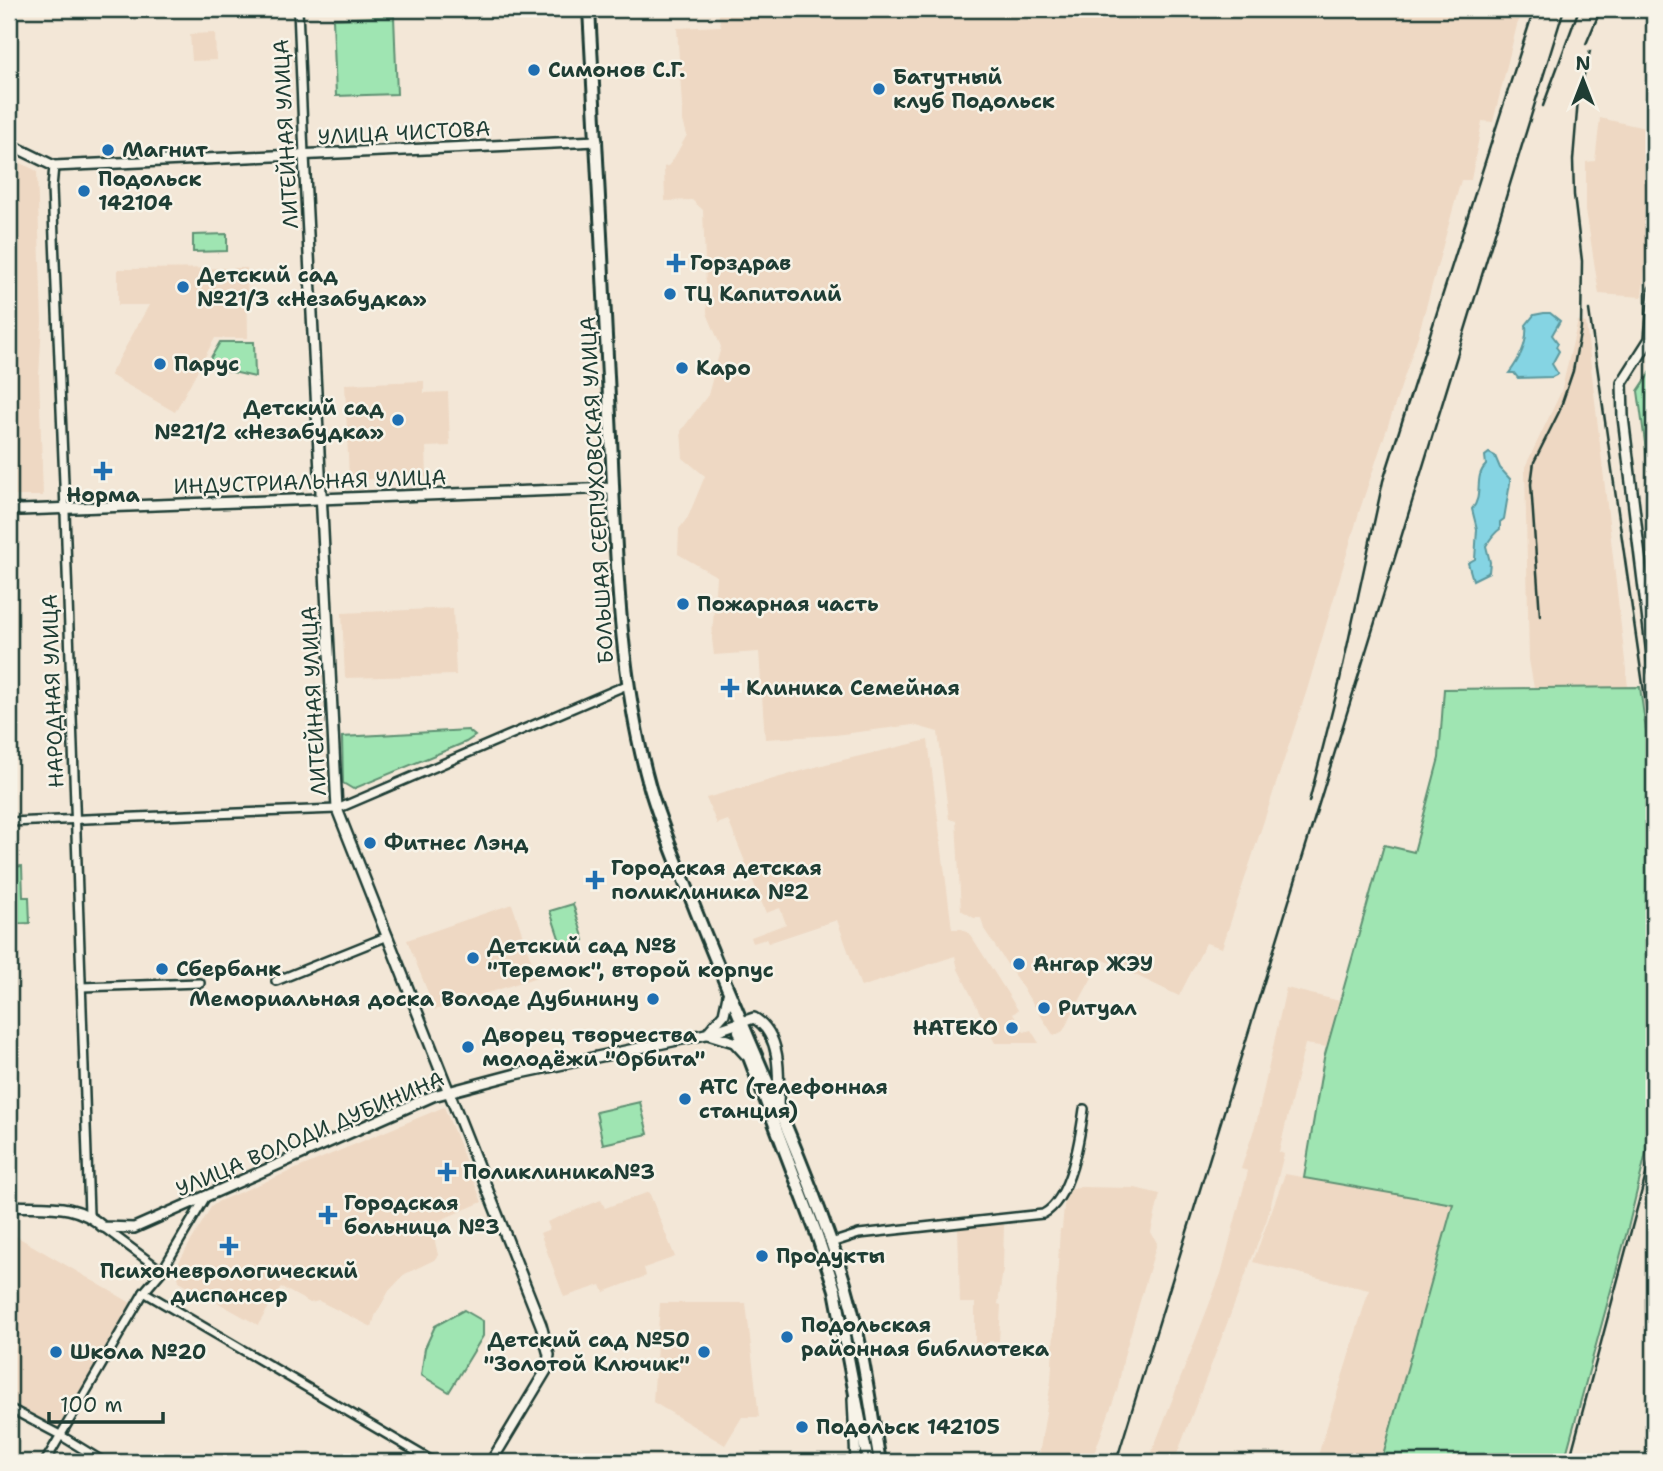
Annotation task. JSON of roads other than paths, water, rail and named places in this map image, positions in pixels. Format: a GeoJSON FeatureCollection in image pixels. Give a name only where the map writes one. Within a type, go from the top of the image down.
{"type":"FeatureCollection","features":[{"type":"Feature","properties":{"kind":"main road","name":"БОЛЬШАЯ СЕРПУХОВСКАЯ УЛИЦА"},"geometry":{"type":"LineString","coordinates":[[589,9],[619,599],[629,684],[650,786],[729,995],[748,1057],[817,1235],[835,1290],[854,1380],[877,1461]]}},
{"type":"Feature","properties":{"kind":"main road","name":"БОЛЬШАЯ СЕРПУХОВСКАЯ УЛИЦА"},"geometry":{"type":"LineString","coordinates":[[739,1023],[778,1107],[831,1243],[854,1320],[877,1461]]}},
{"type":"Feature","properties":{"kind":"street","name":"ЛИТЕЙНАЯ УЛИЦА"},"geometry":{"type":"LineString","coordinates":[[298,9],[337,809],[541,1325],[549,1355],[547,1368],[491,1462]]}},
{"type":"Feature","properties":{"kind":"street","name":"УЛИЦА ЧИСТОВА"},"geometry":{"type":"LineString","coordinates":[[9,144],[54,166],[597,141]]}},
{"type":"Feature","properties":{"kind":"street","name":"НАРОДНАЯ УЛИЦА"},"geometry":{"type":"LineString","coordinates":[[54,166],[51,188],[65,509],[89,1214]]}},
{"type":"Feature","properties":{"kind":"street"},"geometry":{"type":"LineString","coordinates":[[1654,290],[1650,339],[1622,383],[1623,417],[1654,671]]}},
{"type":"Feature","properties":{"kind":"street","name":"ИНДУСТРИАЛЬНАЯ УЛИЦА"},"geometry":{"type":"LineString","coordinates":[[9,508],[65,509],[613,488]]}},
{"type":"Feature","properties":{"kind":"street"},"geometry":{"type":"LineString","coordinates":[[9,822],[337,809],[629,684]]}},
{"type":"Feature","properties":{"kind":"street"},"geometry":{"type":"LineString","coordinates":[[276,981],[388,936]]}},
{"type":"Feature","properties":{"kind":"street"},"geometry":{"type":"LineString","coordinates":[[80,986],[200,983]]}},
{"type":"Feature","properties":{"kind":"street"},"geometry":{"type":"LineString","coordinates":[[706,1034],[719,1023],[729,995]]}},
{"type":"Feature","properties":{"kind":"street"},"geometry":{"type":"LineString","coordinates":[[739,1023],[754,1018],[767,1030],[779,1066],[778,1107]]}},
{"type":"Feature","properties":{"kind":"street","name":"УЛИЦА ВОЛОДИ ДУБИНИНА"},"geometry":{"type":"LineString","coordinates":[[103,1227],[134,1228],[449,1091],[706,1034],[739,1023]]}},
{"type":"Feature","properties":{"kind":"street"},"geometry":{"type":"LineString","coordinates":[[706,1034],[734,1042],[748,1057]]}},
{"type":"Feature","properties":{"kind":"street"},"geometry":{"type":"LineString","coordinates":[[831,1243],[859,1234],[1043,1214],[1053,1209],[1074,1165],[1084,1109]]}},
{"type":"Feature","properties":{"kind":"street"},"geometry":{"type":"LineString","coordinates":[[45,1462],[144,1292],[162,1271],[205,1198]]}},
{"type":"Feature","properties":{"kind":"street"},"geometry":{"type":"LineString","coordinates":[[9,1206],[65,1208],[89,1214],[162,1271]]}},
{"type":"Feature","properties":{"kind":"street"},"geometry":{"type":"LineString","coordinates":[[144,1292],[434,1462]]}},
{"type":"Feature","properties":{"kind":"street"},"geometry":{"type":"LineString","coordinates":[[854,1380],[856,1462]]}},
{"type":"Feature","properties":{"kind":"street"},"geometry":{"type":"LineString","coordinates":[[9,1408],[104,1462]]}},
{"type":"Feature","properties":{"kind":"water"},"geometry":{"type":"Polygon","coordinates":[[[1550,313],[1560,321],[1552,335],[1558,343],[1556,347],[1559,351],[1552,364],[1558,374],[1552,377],[1518,378],[1514,373],[1509,373],[1522,351],[1526,325],[1534,315],[1550,313]]]}},
{"type":"Feature","properties":{"kind":"water"},"geometry":{"type":"Polygon","coordinates":[[[1489,453],[1495,456],[1510,483],[1504,519],[1500,522],[1500,529],[1486,546],[1490,562],[1489,572],[1473,580],[1468,563],[1475,559],[1477,529],[1472,509],[1476,504],[1480,475],[1486,465],[1485,456],[1489,453]]]}},
{"type":"Feature","properties":{"kind":"railway"},"geometry":{"type":"LineString","coordinates":[[1309,802],[1339,684],[1383,481],[1534,9]]}},
{"type":"Feature","properties":{"kind":"railway"},"geometry":{"type":"LineString","coordinates":[[1116,1462],[1564,9]]}},
{"type":"Feature","properties":{"kind":"railway"},"geometry":{"type":"LineString","coordinates":[[1543,106],[1579,9]]}},
{"type":"Feature","properties":{"kind":"railway"},"geometry":{"type":"LineString","coordinates":[[1586,44],[1601,9]]}},
{"type":"Feature","properties":{"kind":"railway"},"geometry":{"type":"LineString","coordinates":[[1540,616],[1531,484],[1534,462],[1559,412],[1573,371],[1581,328],[1582,261],[1574,195],[1573,160],[1578,99],[1590,51]]}},
{"type":"Feature","properties":{"kind":"railway"},"geometry":{"type":"LineString","coordinates":[[1589,310],[1654,761]]}},
{"type":"Feature","properties":{"kind":"railway"},"geometry":{"type":"LineString","coordinates":[[1569,1462],[1654,1145]]}},
{"type":"Feature","properties":{"kind":"place","name":"Симонов С.Г."},"geometry":{"type":"Point","coordinates":[534,70]}},
{"type":"Feature","properties":{"kind":"place","name":"Батутный клуб Подольск"},"geometry":{"type":"Point","coordinates":[879,89]}},
{"type":"Feature","properties":{"kind":"place","name":"Магнит"},"geometry":{"type":"Point","coordinates":[108,150]}},
{"type":"Feature","properties":{"kind":"place","name":"Подольск 142104"},"geometry":{"type":"Point","coordinates":[84,191]}},
{"type":"Feature","properties":{"kind":"place","name":"Горздрав"},"geometry":{"type":"Point","coordinates":[676,263]}},
{"type":"Feature","properties":{"kind":"place","name":"Детский сад №21/3 «Незабудка»"},"geometry":{"type":"Point","coordinates":[183,287]}},
{"type":"Feature","properties":{"kind":"place","name":"ТЦ Капитолий"},"geometry":{"type":"Point","coordinates":[670,294]}},
{"type":"Feature","properties":{"kind":"place","name":"Парус"},"geometry":{"type":"Point","coordinates":[160,364]}},
{"type":"Feature","properties":{"kind":"place","name":"Каро"},"geometry":{"type":"Point","coordinates":[682,368]}},
{"type":"Feature","properties":{"kind":"place","name":"Детский сад №21/2 «Незабудка»"},"geometry":{"type":"Point","coordinates":[398,420]}},
{"type":"Feature","properties":{"kind":"place","name":"Норма"},"geometry":{"type":"Point","coordinates":[103,471]}},
{"type":"Feature","properties":{"kind":"place","name":"Пожарная часть"},"geometry":{"type":"Point","coordinates":[683,604]}},
{"type":"Feature","properties":{"kind":"place","name":"Клиника Семейная"},"geometry":{"type":"Point","coordinates":[730,688]}},
{"type":"Feature","properties":{"kind":"place","name":"Фитнес Лэнд"},"geometry":{"type":"Point","coordinates":[370,843]}},
{"type":"Feature","properties":{"kind":"place","name":"Городская детская поликлиника №2"},"geometry":{"type":"Point","coordinates":[595,880]}},
{"type":"Feature","properties":{"kind":"place","name":"Детский сад №8 \"Теремок\", второй корпус"},"geometry":{"type":"Point","coordinates":[473,958]}},
{"type":"Feature","properties":{"kind":"place","name":"Ангар ЖЭУ"},"geometry":{"type":"Point","coordinates":[1019,964]}},
{"type":"Feature","properties":{"kind":"place","name":"Сбербанк"},"geometry":{"type":"Point","coordinates":[162,969]}},
{"type":"Feature","properties":{"kind":"place","name":"Мемориальная доска Володе Дубинину"},"geometry":{"type":"Point","coordinates":[653,999]}},
{"type":"Feature","properties":{"kind":"place","name":"Ритуал"},"geometry":{"type":"Point","coordinates":[1044,1008]}},
{"type":"Feature","properties":{"kind":"place","name":"НАТЕКО"},"geometry":{"type":"Point","coordinates":[1012,1028]}},
{"type":"Feature","properties":{"kind":"place","name":"Дворец творчества молодёжи \"Орбита\""},"geometry":{"type":"Point","coordinates":[468,1047]}},
{"type":"Feature","properties":{"kind":"place","name":"АТС (телефонная станция)"},"geometry":{"type":"Point","coordinates":[685,1099]}},
{"type":"Feature","properties":{"kind":"place","name":"Поликлиника№3"},"geometry":{"type":"Point","coordinates":[447,1172]}},
{"type":"Feature","properties":{"kind":"place","name":"Городская больница №3"},"geometry":{"type":"Point","coordinates":[328,1215]}},
{"type":"Feature","properties":{"kind":"place","name":"Психоневрологический диспансер"},"geometry":{"type":"Point","coordinates":[229,1246]}},
{"type":"Feature","properties":{"kind":"place","name":"Продукты"},"geometry":{"type":"Point","coordinates":[762,1256]}},
{"type":"Feature","properties":{"kind":"place","name":"Подольская районная библиотека"},"geometry":{"type":"Point","coordinates":[787,1337]}},
{"type":"Feature","properties":{"kind":"place","name":"Школа №20"},"geometry":{"type":"Point","coordinates":[56,1352]}},
{"type":"Feature","properties":{"kind":"place","name":"Детский сад №50 \"Золотой Ключик\""},"geometry":{"type":"Point","coordinates":[704,1352]}},
{"type":"Feature","properties":{"kind":"place","name":"Подольск 142105"},"geometry":{"type":"Point","coordinates":[802,1427]}}]}
